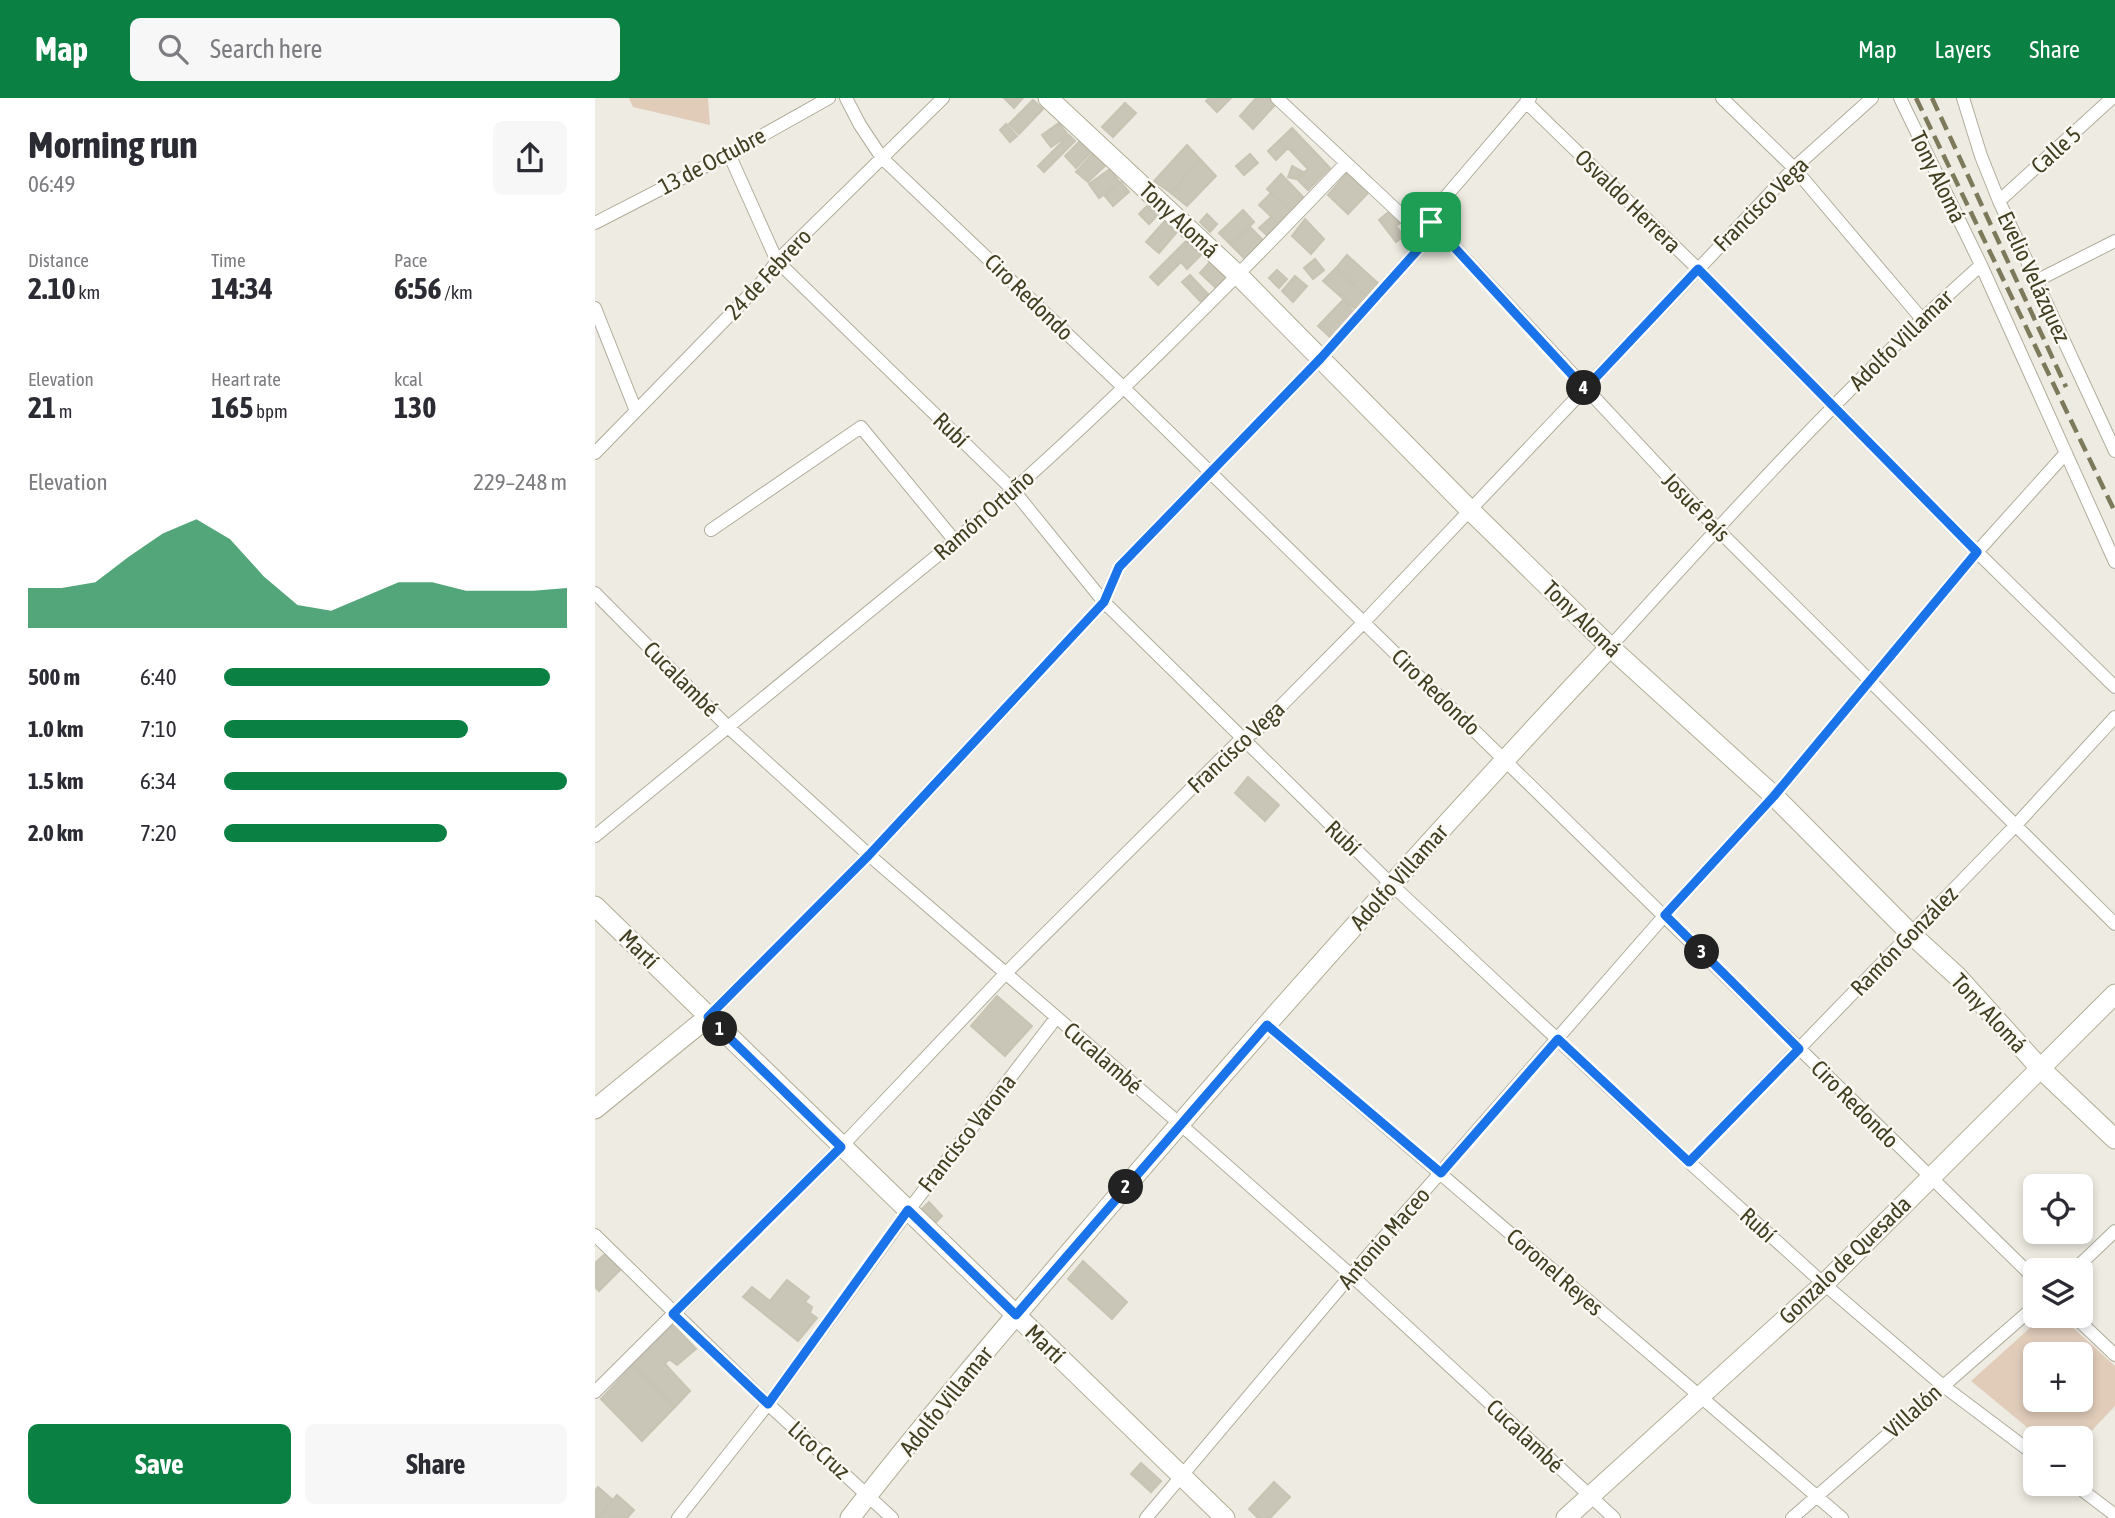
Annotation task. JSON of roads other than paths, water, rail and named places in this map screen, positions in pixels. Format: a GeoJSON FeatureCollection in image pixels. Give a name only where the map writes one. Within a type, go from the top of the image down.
{"type":"FeatureCollection","features":[{"type":"Feature","properties":{"kind":"street","name":"13 de Octubre"},"geometry":{"type":"LineString","coordinates":[[595,223],[729,154],[829,98]]}},
{"type":"Feature","properties":{"kind":"street","name":"Ciro Redondo"},"geometry":{"type":"LineString","coordinates":[[846,98],[882,158],[1123,387],[2023,1268]]}},
{"type":"Feature","properties":{"kind":"street","name":"24 de Febrero"},"geometry":{"type":"LineString","coordinates":[[595,453],[761,283],[777,261],[943,98]]}},
{"type":"Feature","properties":{"kind":"street","name":"Tony Alomá"},"geometry":{"type":"LineString","coordinates":[[1048,98],[1239,276],[1470,510],[1610,647],[1774,796],[1911,934],[1957,976],[2040,1068],[2115,1139]]}},
{"type":"Feature","properties":{"kind":"street","name":"Josué País"},"geometry":{"type":"LineString","coordinates":[[1277,98],[1407,219],[1431,222],[1717,529],[2115,924]]}},
{"type":"Feature","properties":{"kind":"street"},"geometry":{"type":"LineString","coordinates":[[1722,98],[1794,168],[1921,318]]}},
{"type":"Feature","properties":{"kind":"street","name":"Francisco Vega"},"geometry":{"type":"LineString","coordinates":[[595,1392],[841,1147],[1006,973],[1241,738],[1256,731],[1364,622],[1794,168],[1872,98]]}},
{"type":"Feature","properties":{"kind":"street","name":"Tony Alomá"},"geometry":{"type":"LineString","coordinates":[[1900,98],[1981,265],[2115,562]]}},
{"type":"Feature","properties":{"kind":"street","name":"Evelio Velázquez"},"geometry":{"type":"LineString","coordinates":[[1963,98],[1981,156],[1999,201],[2114,448]]}},
{"type":"Feature","properties":{"kind":"street","name":"Calle 5"},"geometry":{"type":"LineString","coordinates":[[1999,201],[2112,98]]}},
{"type":"Feature","properties":{"kind":"street"},"geometry":{"type":"LineString","coordinates":[[595,1109],[708,1017],[869,855],[1104,602],[1119,567],[1321,358],[1423,244],[1436,208],[1528,100]]}},
{"type":"Feature","properties":{"kind":"street","name":"Osvaldo Herrera"},"geometry":{"type":"LineString","coordinates":[[1528,100],[1977,552],[2115,687]]}},
{"type":"Feature","properties":{"kind":"street","name":"Rubí"},"geometry":{"type":"LineString","coordinates":[[729,154],[777,261],[1014,491],[1104,602],[1392,885],[1689,1162],[1824,1284],[1943,1385],[2023,1446]]}},
{"type":"Feature","properties":{"kind":"street","name":"Ramón Ortuño"},"geometry":{"type":"LineString","coordinates":[[595,836],[1014,491],[1239,276],[1346,163]]}},
{"type":"Feature","properties":{"kind":"street"},"geometry":{"type":"LineString","coordinates":[[2036,281],[2115,241]]}},
{"type":"Feature","properties":{"kind":"street","name":"Adolfo Villamar"},"geometry":{"type":"LineString","coordinates":[[851,1518],[1016,1315],[1180,1124],[1505,759],[1833,406],[1921,318],[1981,265]]}},
{"type":"Feature","properties":{"kind":"street"},"geometry":{"type":"LineString","coordinates":[[595,308],[636,411]]}},
{"type":"Feature","properties":{"kind":"street"},"geometry":{"type":"LineString","coordinates":[[711,530],[861,427],[955,541]]}},
{"type":"Feature","properties":{"kind":"street","name":"Antonio Maceo"},"geometry":{"type":"LineString","coordinates":[[1146,1518],[1351,1275],[1665,915],[1774,796],[1977,552],[2066,453]]}},
{"type":"Feature","properties":{"kind":"street","name":"Cucalambé"},"geometry":{"type":"LineString","coordinates":[[595,593],[728,727],[869,855],[1351,1275],[1614,1518]]}},
{"type":"Feature","properties":{"kind":"street","name":"Ramón González"},"geometry":{"type":"LineString","coordinates":[[1689,1162],[2015,826],[2115,717]]}},
{"type":"Feature","properties":{"kind":"street","name":"Martí"},"geometry":{"type":"LineString","coordinates":[[595,906],[1225,1518]]}},
{"type":"Feature","properties":{"kind":"street","name":"Gonzalo de Quesada"},"geometry":{"type":"LineString","coordinates":[[1566,1518],[1824,1284],[2115,994]]}},
{"type":"Feature","properties":{"kind":"street","name":"Francisco Varona"},"geometry":{"type":"LineString","coordinates":[[678,1518],[768,1404],[908,1210],[1056,1018]]}},
{"type":"Feature","properties":{"kind":"street","name":"Coronel Reyes"},"geometry":{"type":"LineString","coordinates":[[1267,1025],[1842,1518]]}},
{"type":"Feature","properties":{"kind":"street"},"geometry":{"type":"LineString","coordinates":[[2087,1258],[2115,1231]]}},
{"type":"Feature","properties":{"kind":"street","name":"Lico Cruz"},"geometry":{"type":"LineString","coordinates":[[595,1235],[673,1314],[892,1518]]}},
{"type":"Feature","properties":{"kind":"street","name":"Villalón"},"geometry":{"type":"LineString","coordinates":[[1792,1518],[2023,1316]]}},
{"type":"Feature","properties":{"kind":"street"},"geometry":{"type":"LineString","coordinates":[[2087,1328],[2115,1355]]}},
{"type":"Feature","properties":{"kind":"street"},"geometry":{"type":"LineString","coordinates":[[2090,1496],[2115,1515]]}},
{"type":"Feature","properties":{"kind":"railway"},"geometry":{"type":"LineString","coordinates":[[1916,98],[2115,512]]}},
{"type":"Feature","properties":{"kind":"railway"},"geometry":{"type":"LineString","coordinates":[[1932,98],[2066,387]]}}]}
